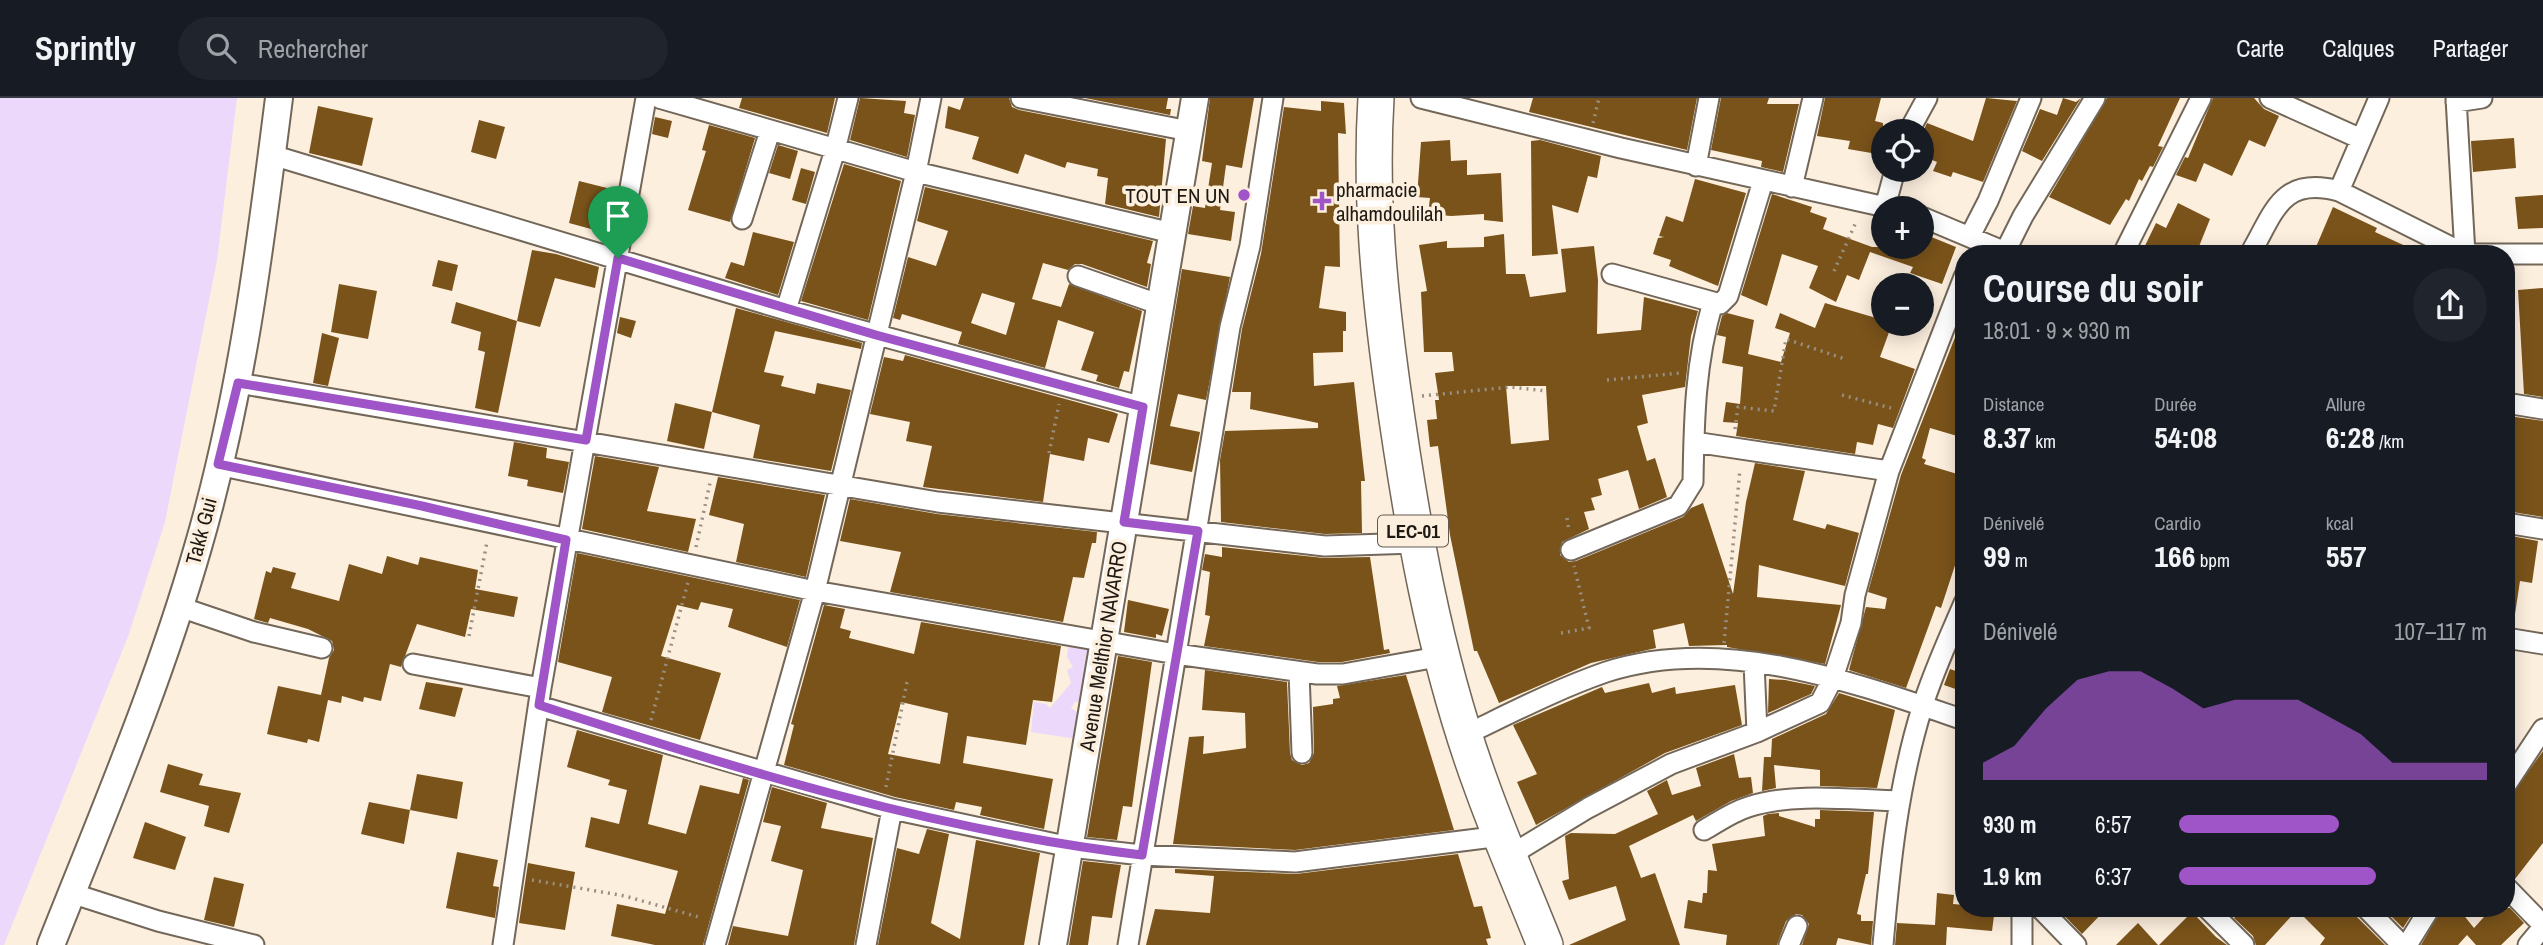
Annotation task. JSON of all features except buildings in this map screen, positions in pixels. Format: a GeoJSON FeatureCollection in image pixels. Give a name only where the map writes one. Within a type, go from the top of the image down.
{"type":"FeatureCollection","features":[{"type":"Feature","properties":{"kind":"highway","name":"LEC-01"},"geometry":{"type":"LineString","coordinates":[[1376,98],[1376,225],[1394,399],[1415,543],[1465,735],[1505,846],[1545,945]]}},
{"type":"Feature","properties":{"kind":"street","name":"Takk Gui"},"geometry":{"type":"LineString","coordinates":[[51,945],[180,607],[238,383],[279,98]]}},
{"type":"Feature","properties":{"kind":"street"},"geometry":{"type":"LineString","coordinates":[[503,945],[566,540],[646,98]]}},
{"type":"Feature","properties":{"kind":"street"},"geometry":{"type":"LineString","coordinates":[[659,98],[916,172],[1172,233]]}},
{"type":"Feature","properties":{"kind":"street"},"geometry":{"type":"LineString","coordinates":[[786,310],[835,150],[848,98]]}},
{"type":"Feature","properties":{"kind":"street"},"geometry":{"type":"LineString","coordinates":[[715,945],[766,773],[815,591],[916,172],[931,98]]}},
{"type":"Feature","properties":{"kind":"street"},"geometry":{"type":"LineString","coordinates":[[1021,98],[1068,102],[1189,131]]}},
{"type":"Feature","properties":{"kind":"street","name":"Avenue Melthior NAVARRO"},"geometry":{"type":"LineString","coordinates":[[1053,945],[1195,98]]}},
{"type":"Feature","properties":{"kind":"street"},"geometry":{"type":"LineString","coordinates":[[1128,945],[1230,327],[1250,246],[1273,98]]}},
{"type":"Feature","properties":{"kind":"street"},"geometry":{"type":"LineString","coordinates":[[1421,98],[1696,166],[1871,203]]}},
{"type":"Feature","properties":{"kind":"street"},"geometry":{"type":"LineString","coordinates":[[1696,166],[1709,98]]}},
{"type":"Feature","properties":{"kind":"street"},"geometry":{"type":"LineString","coordinates":[[1792,187],[1813,98]]}},
{"type":"Feature","properties":{"kind":"street"},"geometry":{"type":"LineString","coordinates":[[1916,119],[1927,98]]}},
{"type":"Feature","properties":{"kind":"street"},"geometry":{"type":"LineString","coordinates":[[1934,223],[1974,243],[1988,201],[2031,98]]}},
{"type":"Feature","properties":{"kind":"street"},"geometry":{"type":"LineString","coordinates":[[2011,245],[2023,216],[2095,98]]}},
{"type":"Feature","properties":{"kind":"street"},"geometry":{"type":"LineString","coordinates":[[2128,245],[2201,98]]}},
{"type":"Feature","properties":{"kind":"street"},"geometry":{"type":"LineString","coordinates":[[2270,98],[2361,139]]}},
{"type":"Feature","properties":{"kind":"street"},"geometry":{"type":"LineString","coordinates":[[2339,191],[2379,98]]}},
{"type":"Feature","properties":{"kind":"street"},"geometry":{"type":"LineString","coordinates":[[2464,245],[2456,100],[2482,98]]}},
{"type":"Feature","properties":{"kind":"street"},"geometry":{"type":"LineString","coordinates":[[742,219],[770,131]]}},
{"type":"Feature","properties":{"kind":"street"},"geometry":{"type":"LineString","coordinates":[[272,155],[786,310],[1143,407]]}},
{"type":"Feature","properties":{"kind":"street"},"geometry":{"type":"LineString","coordinates":[[1612,274],[1720,304],[1728,296],[1763,181]]}},
{"type":"Feature","properties":{"kind":"street"},"geometry":{"type":"LineString","coordinates":[[2255,245],[2283,198],[2295,189],[2321,186],[2339,191],[2447,245]]}},
{"type":"Feature","properties":{"kind":"street"},"geometry":{"type":"LineString","coordinates":[[2515,254],[2543,254]]}},
{"type":"Feature","properties":{"kind":"street"},"geometry":{"type":"LineString","coordinates":[[1078,276],[1161,305]]}},
{"type":"Feature","properties":{"kind":"street"},"geometry":{"type":"LineString","coordinates":[[413,664],[540,697],[646,739],[887,808],[1070,847],[1142,855],[1295,862],[1505,846],[1588,808],[1671,764],[1757,732],[1821,702],[1833,678],[1851,623],[1855,595],[1889,471],[1955,300]]}},
{"type":"Feature","properties":{"kind":"street"},"geometry":{"type":"LineString","coordinates":[[1571,550],[1678,506],[1693,482],[1696,372],[1713,302]]}},
{"type":"Feature","properties":{"kind":"street"},"geometry":{"type":"LineString","coordinates":[[238,383],[586,440],[840,487],[938,502],[1325,546],[1415,543]]}},
{"type":"Feature","properties":{"kind":"street"},"geometry":{"type":"LineString","coordinates":[[2515,405],[2543,409]]}},
{"type":"Feature","properties":{"kind":"street"},"geometry":{"type":"LineString","coordinates":[[1694,442],[1889,471]]}},
{"type":"Feature","properties":{"kind":"street"},"geometry":{"type":"LineString","coordinates":[[218,464],[815,591],[1176,654],[1299,672],[1343,674],[1443,656]]}},
{"type":"Feature","properties":{"kind":"street"},"geometry":{"type":"LineString","coordinates":[[2515,524],[2543,529]]}},
{"type":"Feature","properties":{"kind":"street"},"geometry":{"type":"LineString","coordinates":[[180,607],[254,632],[321,648]]}},
{"type":"Feature","properties":{"kind":"street"},"geometry":{"type":"LineString","coordinates":[[1883,945],[1900,801],[1922,706],[1955,626]]}},
{"type":"Feature","properties":{"kind":"street"},"geometry":{"type":"LineString","coordinates":[[2515,639],[2543,644]]}},
{"type":"Feature","properties":{"kind":"street"},"geometry":{"type":"LineString","coordinates":[[1465,735],[1549,694],[1606,672],[1676,660],[1754,663],[1833,678],[1955,717]]}},
{"type":"Feature","properties":{"kind":"street"},"geometry":{"type":"LineString","coordinates":[[1754,663],[1757,732]]}},
{"type":"Feature","properties":{"kind":"street"},"geometry":{"type":"LineString","coordinates":[[1299,672],[1302,753]]}},
{"type":"Feature","properties":{"kind":"street"},"geometry":{"type":"LineString","coordinates":[[2515,771],[2543,729]]}},
{"type":"Feature","properties":{"kind":"street"},"geometry":{"type":"LineString","coordinates":[[1704,831],[1744,808],[1763,803],[1799,800],[1900,801]]}},
{"type":"Feature","properties":{"kind":"street"},"geometry":{"type":"LineString","coordinates":[[866,945],[887,808]]}},
{"type":"Feature","properties":{"kind":"street"},"geometry":{"type":"LineString","coordinates":[[71,893],[158,921],[254,945]]}},
{"type":"Feature","properties":{"kind":"street"},"geometry":{"type":"LineString","coordinates":[[2515,896],[2543,926],[2528,945]]}},
{"type":"Feature","properties":{"kind":"street"},"geometry":{"type":"LineString","coordinates":[[2022,917],[2022,945]]}},
{"type":"Feature","properties":{"kind":"street"},"geometry":{"type":"LineString","coordinates":[[2049,917],[2076,945]]}},
{"type":"Feature","properties":{"kind":"street"},"geometry":{"type":"LineString","coordinates":[[2217,917],[2244,945]]}},
{"type":"Feature","properties":{"kind":"street"},"geometry":{"type":"LineString","coordinates":[[2375,917],[2404,945],[2424,917]]}},
{"type":"Feature","properties":{"kind":"street"},"geometry":{"type":"LineString","coordinates":[[1789,945],[1797,926]]}},
{"type":"Feature","properties":{"kind":"path"},"geometry":{"type":"LineString","coordinates":[[1834,271],[1863,201]]}},
{"type":"Feature","properties":{"kind":"path"},"geometry":{"type":"LineString","coordinates":[[1723,660],[1738,449],[1738,407],[1774,411],[1786,339],[1845,359]]}},
{"type":"Feature","properties":{"kind":"path"},"geometry":{"type":"LineString","coordinates":[[1607,380],[1696,372]]}},
{"type":"Feature","properties":{"kind":"path"},"geometry":{"type":"LineString","coordinates":[[1049,453],[1063,386]]}},
{"type":"Feature","properties":{"kind":"path"},"geometry":{"type":"LineString","coordinates":[[1394,399],[1510,387],[1546,390]]}},
{"type":"Feature","properties":{"kind":"path"},"geometry":{"type":"LineString","coordinates":[[1842,395],[1897,410]]}},
{"type":"Feature","properties":{"kind":"path"},"geometry":{"type":"LineString","coordinates":[[646,739],[692,566],[715,464]]}},
{"type":"Feature","properties":{"kind":"path"},"geometry":{"type":"LineString","coordinates":[[1561,633],[1589,628],[1571,550],[1567,519]]}},
{"type":"Feature","properties":{"kind":"path"},"geometry":{"type":"LineString","coordinates":[[469,636],[491,522]]}},
{"type":"Feature","properties":{"kind":"path"},"geometry":{"type":"LineString","coordinates":[[887,808],[907,682]]}},
{"type":"Feature","properties":{"kind":"path"},"geometry":{"type":"LineString","coordinates":[[513,877],[625,896],[721,924]]}},
{"type":"Feature","properties":{"kind":"shaded area"},"geometry":{"type":"Polygon","coordinates":[[[0,98],[237,98],[217,260],[165,522],[129,634],[4,945],[0,945],[0,98]]]}},
{"type":"Feature","properties":{"kind":"shaded area"},"geometry":{"type":"Polygon","coordinates":[[[1069,640],[1094,644],[1091,701],[1075,702],[1071,708],[1087,719],[1083,740],[1031,732],[1034,702],[1046,704],[1050,708],[1071,683],[1067,670],[1073,667],[1067,657],[1069,640]]]}},
{"type":"Feature","properties":{"kind":"place","name":"TOUT EN UN"},"geometry":{"type":"Point","coordinates":[1244,195]}},
{"type":"Feature","properties":{"kind":"place","name":"pharmacie alhamdoulilah"},"geometry":{"type":"Point","coordinates":[1322,201]}},
{"type":"Feature","properties":{"kind":"route"},"geometry":{"type":"LineString","coordinates":[[618,258],[786,310],[1143,407],[1124,522],[1198,531],[1142,855],[1070,847],[987,832],[892,809],[614,730],[539,705],[566,540],[422,506],[218,464],[238,383],[586,440],[618,258]]}}]}
